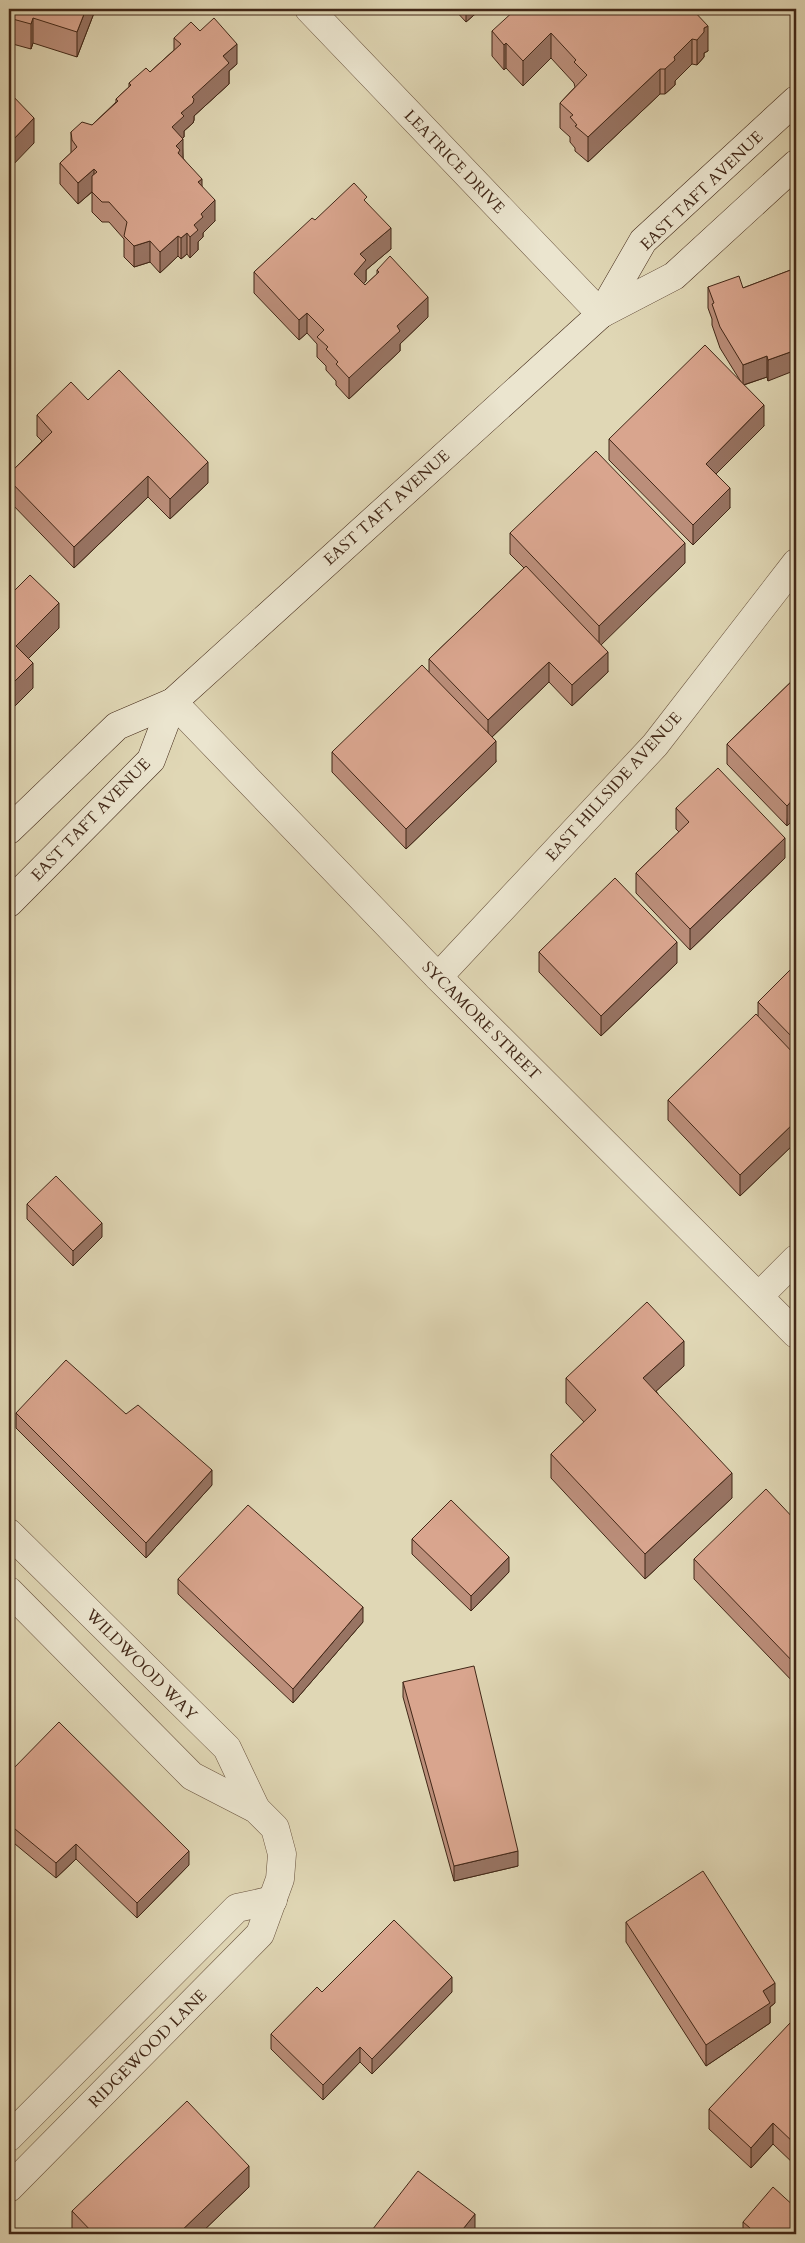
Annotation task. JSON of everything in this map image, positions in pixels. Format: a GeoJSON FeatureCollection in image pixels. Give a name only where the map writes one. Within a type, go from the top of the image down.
{"type":"FeatureCollection","features":[{"type":"Feature","properties":{"kind":"street","name":"LEATRICE DRIVE"},"geometry":{"type":"LineString","coordinates":[[308,9],[601,314]]}},
{"type":"Feature","properties":{"kind":"street","name":"EAST TAFT AVENUE"},"geometry":{"type":"LineString","coordinates":[[601,314],[643,241],[796,100]]}},
{"type":"Feature","properties":{"kind":"street","name":"EAST TAFT AVENUE"},"geometry":{"type":"LineString","coordinates":[[9,830],[117,726],[173,702],[601,314],[674,276],[796,164]]}},
{"type":"Feature","properties":{"kind":"street","name":"EAST HILLSIDE AVENUE"},"geometry":{"type":"LineString","coordinates":[[438,977],[655,745],[796,563]]}},
{"type":"Feature","properties":{"kind":"street","name":"EAST TAFT AVENUE"},"geometry":{"type":"LineString","coordinates":[[9,903],[151,760],[173,702]]}},
{"type":"Feature","properties":{"kind":"street","name":"SYCAMORE STREET"},"geometry":{"type":"LineString","coordinates":[[173,702],[438,977],[796,1334]]}},
{"type":"Feature","properties":{"kind":"street"},"geometry":{"type":"LineString","coordinates":[[759,1296],[796,1258]]}},
{"type":"Feature","properties":{"kind":"street","name":"WILDWOOD WAY"},"geometry":{"type":"LineString","coordinates":[[9,1532],[227,1748],[256,1809]]}},
{"type":"Feature","properties":{"kind":"street","name":"WILDWOOD WAY"},"geometry":{"type":"LineString","coordinates":[[9,1591],[192,1776],[256,1809],[275,1828],[282,1854]]}},
{"type":"Feature","properties":{"kind":"street","name":"RIDGEWOOD LANE"},"geometry":{"type":"LineString","coordinates":[[9,2188],[260,1934],[280,1878],[282,1854]]}},
{"type":"Feature","properties":{"kind":"street"},"geometry":{"type":"LineString","coordinates":[[9,2137],[237,1908],[273,1900]]}},
{"type":"Feature","properties":{"kind":"building"},"geometry":{"type":"Polygon","coordinates":[[[9,9],[86,9],[77,32],[33,18],[31,24],[9,18],[9,9]]]}},
{"type":"Feature","properties":{"kind":"building"},"geometry":{"type":"Polygon","coordinates":[[[516,9],[692,9],[708,26],[704,28],[704,32],[697,40],[692,39],[674,57],[675,60],[665,69],[660,69],[588,137],[575,126],[577,125],[570,117],[573,115],[560,103],[587,75],[574,62],[576,60],[551,33],[523,61],[506,43],[504,45],[492,31],[516,9]]]}},
{"type":"Feature","properties":{"kind":"building"},"geometry":{"type":"Polygon","coordinates":[[[214,18],[237,44],[223,56],[229,63],[192,97],[194,99],[193,103],[181,113],[184,116],[172,127],[183,139],[176,146],[180,150],[178,153],[202,179],[198,182],[215,200],[201,214],[203,217],[194,225],[198,230],[190,237],[187,233],[181,238],[178,236],[160,252],[150,241],[134,246],[124,236],[127,222],[109,202],[102,202],[92,192],[92,176],[97,172],[94,169],[78,183],[60,163],[77,147],[72,140],[71,132],[82,122],[92,125],[118,101],[116,99],[131,85],[129,83],[146,68],[150,72],[181,44],[174,38],[191,22],[200,31],[214,18]]]}},
{"type":"Feature","properties":{"kind":"building"},"geometry":{"type":"Polygon","coordinates":[[[9,92],[34,118],[9,144],[9,92]]]}},
{"type":"Feature","properties":{"kind":"building"},"geometry":{"type":"Polygon","coordinates":[[[354,183],[367,197],[364,200],[391,228],[360,254],[366,260],[354,274],[365,285],[379,272],[377,270],[390,256],[428,297],[397,326],[400,331],[349,378],[336,364],[338,362],[326,349],[328,347],[317,337],[324,330],[307,313],[299,320],[254,272],[312,218],[315,220],[354,183]]]}},
{"type":"Feature","properties":{"kind":"building"},"geometry":{"type":"Polygon","coordinates":[[[796,268],[796,350],[768,360],[767,356],[743,365],[720,327],[708,287],[739,276],[743,288],[796,268]]]}},
{"type":"Feature","properties":{"kind":"building"},"geometry":{"type":"Polygon","coordinates":[[[705,345],[764,405],[706,464],[730,488],[693,525],[609,439],[705,345]]]}},
{"type":"Feature","properties":{"kind":"building"},"geometry":{"type":"Polygon","coordinates":[[[119,370],[208,462],[170,499],[148,476],[74,547],[9,480],[9,474],[52,432],[37,415],[71,382],[88,400],[119,370]]]}},
{"type":"Feature","properties":{"kind":"building"},"geometry":{"type":"Polygon","coordinates":[[[596,451],[685,543],[599,626],[510,533],[596,451]]]}},
{"type":"Feature","properties":{"kind":"building"},"geometry":{"type":"Polygon","coordinates":[[[526,566],[608,652],[572,685],[549,662],[488,720],[429,659],[526,566]]]}},
{"type":"Feature","properties":{"kind":"building"},"geometry":{"type":"Polygon","coordinates":[[[30,575],[59,603],[16,646],[33,663],[9,687],[9,596],[30,575]]]}},
{"type":"Feature","properties":{"kind":"building"},"geometry":{"type":"Polygon","coordinates":[[[422,665],[496,741],[406,829],[332,752],[422,665]]]}},
{"type":"Feature","properties":{"kind":"building"},"geometry":{"type":"Polygon","coordinates":[[[796,677],[796,796],[787,806],[727,744],[796,677]]]}},
{"type":"Feature","properties":{"kind":"building"},"geometry":{"type":"Polygon","coordinates":[[[718,768],[785,838],[690,929],[636,873],[689,822],[676,808],[718,768]]]}},
{"type":"Feature","properties":{"kind":"building"},"geometry":{"type":"Polygon","coordinates":[[[615,878],[677,942],[601,1016],[539,952],[615,878]]]}},
{"type":"Feature","properties":{"kind":"building"},"geometry":{"type":"Polygon","coordinates":[[[796,964],[796,1041],[758,1002],[796,964]]]}},
{"type":"Feature","properties":{"kind":"building"},"geometry":{"type":"Polygon","coordinates":[[[756,1014],[796,1056],[796,1121],[740,1175],[668,1100],[756,1014]]]}},
{"type":"Feature","properties":{"kind":"building"},"geometry":{"type":"Polygon","coordinates":[[[56,1176],[102,1223],[73,1251],[27,1204],[56,1176]]]}},
{"type":"Feature","properties":{"kind":"building"},"geometry":{"type":"Polygon","coordinates":[[[647,1302],[684,1341],[643,1378],[732,1473],[645,1554],[551,1454],[596,1410],[566,1378],[647,1302]]]}},
{"type":"Feature","properties":{"kind":"building"},"geometry":{"type":"Polygon","coordinates":[[[66,1360],[126,1414],[138,1405],[212,1470],[146,1543],[16,1413],[66,1360]]]}},
{"type":"Feature","properties":{"kind":"building"},"geometry":{"type":"Polygon","coordinates":[[[766,1489],[796,1521],[796,1665],[694,1559],[766,1489]]]}},
{"type":"Feature","properties":{"kind":"building"},"geometry":{"type":"Polygon","coordinates":[[[451,1500],[509,1557],[471,1596],[412,1539],[451,1500]]]}},
{"type":"Feature","properties":{"kind":"building"},"geometry":{"type":"Polygon","coordinates":[[[248,1505],[363,1607],[293,1689],[178,1579],[248,1505]]]}},
{"type":"Feature","properties":{"kind":"building"},"geometry":{"type":"Polygon","coordinates":[[[474,1666],[518,1851],[454,1866],[403,1682],[474,1666]]]}},
{"type":"Feature","properties":{"kind":"building"},"geometry":{"type":"Polygon","coordinates":[[[59,1722],[189,1851],[137,1903],[76,1844],[56,1863],[9,1824],[9,1773],[59,1722]]]}},
{"type":"Feature","properties":{"kind":"building"},"geometry":{"type":"Polygon","coordinates":[[[703,1871],[775,1983],[763,1991],[770,2003],[706,2045],[626,1922],[703,1871]]]}},
{"type":"Feature","properties":{"kind":"building"},"geometry":{"type":"Polygon","coordinates":[[[394,1920],[452,1977],[372,2059],[360,2047],[323,2085],[271,2034],[317,1987],[322,1992],[394,1920]]]}},
{"type":"Feature","properties":{"kind":"building"},"geometry":{"type":"Polygon","coordinates":[[[790,2023],[796,2029],[796,2145],[773,2123],[751,2148],[709,2109],[790,2023]]]}},
{"type":"Feature","properties":{"kind":"building"},"geometry":{"type":"Polygon","coordinates":[[[187,2101],[249,2166],[178,2234],[94,2234],[72,2211],[187,2101]]]}},
{"type":"Feature","properties":{"kind":"building"},"geometry":{"type":"Polygon","coordinates":[[[418,2171],[475,2214],[459,2234],[369,2234],[418,2171]]]}},
{"type":"Feature","properties":{"kind":"building"},"geometry":{"type":"Polygon","coordinates":[[[773,2187],[796,2208],[796,2234],[757,2234],[743,2222],[773,2187]]]}}]}
